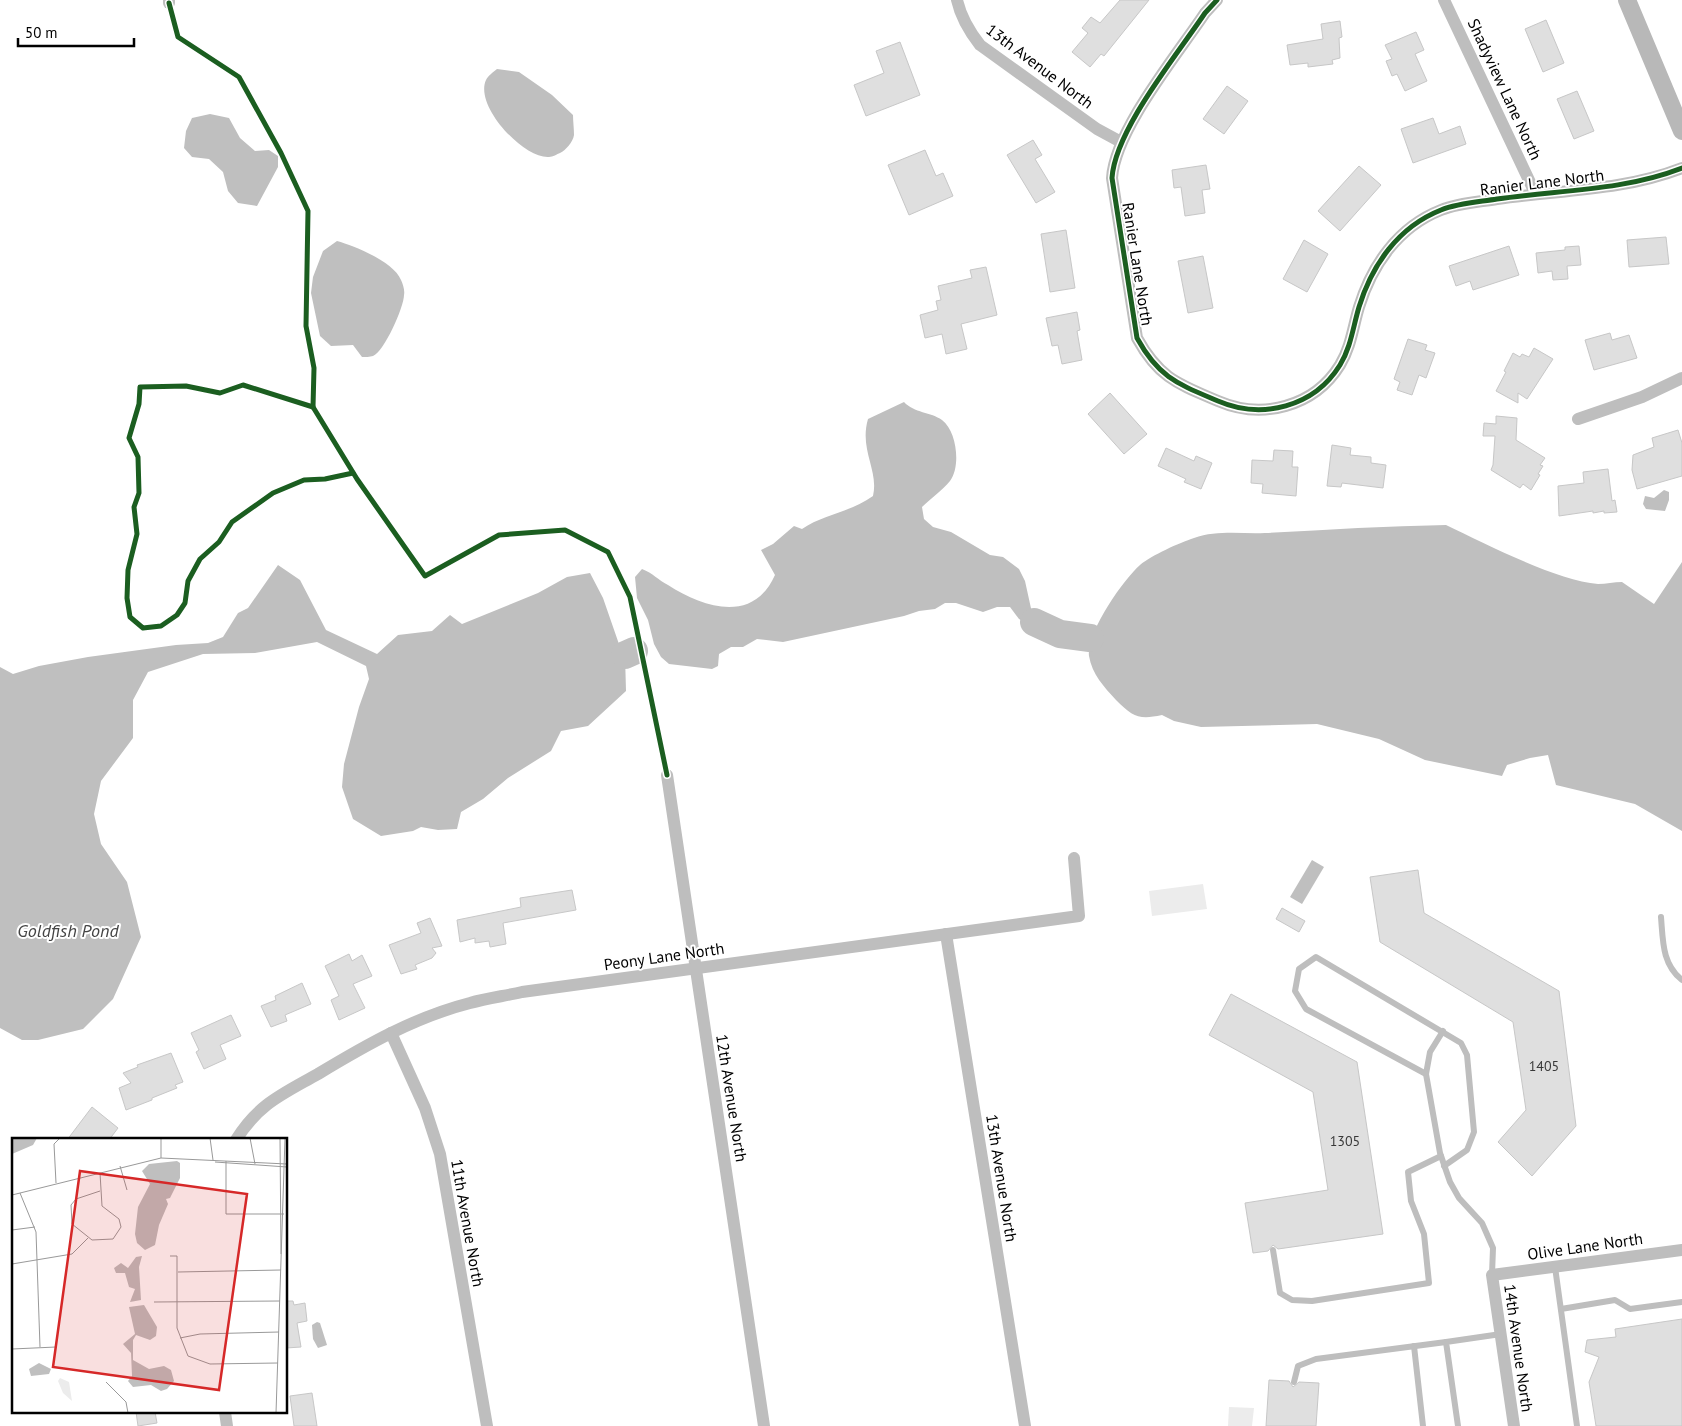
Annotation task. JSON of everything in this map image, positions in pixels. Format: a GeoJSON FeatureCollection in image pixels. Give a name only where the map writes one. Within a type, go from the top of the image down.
{"type":"FeatureCollection","features":[{"type":"Feature","properties":{"kind":"main road"},"geometry":{"type":"LineString","coordinates":[[1627,0],[1682,131]]}},
{"type":"Feature","properties":{"kind":"street","name":"13th Avenue North"},"geometry":{"type":"LineString","coordinates":[[957,0],[968,30],[980,45],[1097,129],[1121,142]]}},
{"type":"Feature","properties":{"kind":"street"},"geometry":{"type":"LineString","coordinates":[[1121,142],[1200,21],[1217,0]]}},
{"type":"Feature","properties":{"kind":"street","name":"Shadyview Lane North"},"geometry":{"type":"LineString","coordinates":[[1444,0],[1535,194]]}},
{"type":"Feature","properties":{"kind":"street","name":"Ranier Lane North"},"geometry":{"type":"LineString","coordinates":[[1121,142],[1113,164],[1112,178],[1138,338],[1148,358],[1165,375],[1184,387],[1232,407],[1257,411],[1281,409],[1304,398],[1324,384],[1340,365],[1350,342],[1369,281],[1381,258],[1395,240],[1415,223],[1441,210],[1463,204],[1640,182],[1682,168]]}},
{"type":"Feature","properties":{"kind":"street"},"geometry":{"type":"LineString","coordinates":[[1578,419],[1642,397],[1682,378]]}},
{"type":"Feature","properties":{"kind":"street","name":"12th Avenue North"},"geometry":{"type":"LineString","coordinates":[[667,775],[764,1426]]}},
{"type":"Feature","properties":{"kind":"street","name":"Peony Lane North"},"geometry":{"type":"LineString","coordinates":[[237,1138],[248,1122],[263,1106],[371,1042],[419,1020],[470,1003],[522,992],[1079,916],[1074,858]]}},
{"type":"Feature","properties":{"kind":"street","name":"13th Avenue North"},"geometry":{"type":"LineString","coordinates":[[946,934],[1025,1426]]}},
{"type":"Feature","properties":{"kind":"street","name":"11th Avenue North"},"geometry":{"type":"LineString","coordinates":[[391,1033],[426,1108],[440,1154],[487,1426]]}},
{"type":"Feature","properties":{"kind":"street","name":"Olive Lane North"},"geometry":{"type":"LineString","coordinates":[[1492,1275],[1682,1250]]}},
{"type":"Feature","properties":{"kind":"street","name":"14th Avenue North"},"geometry":{"type":"LineString","coordinates":[[1492,1275],[1514,1426]]}},
{"type":"Feature","properties":{"kind":"lane"},"geometry":{"type":"LineString","coordinates":[[1661,917],[1664,955],[1672,973],[1682,980]]}},
{"type":"Feature","properties":{"kind":"lane"},"geometry":{"type":"LineString","coordinates":[[1426,1074],[1306,1009],[1295,991],[1299,968],[1316,957],[1461,1043],[1467,1055],[1474,1132],[1467,1150],[1444,1166]]}},
{"type":"Feature","properties":{"kind":"lane"},"geometry":{"type":"LineString","coordinates":[[1443,1031],[1430,1052],[1426,1074],[1441,1156],[1459,1198],[1482,1223],[1493,1248],[1492,1275]]}},
{"type":"Feature","properties":{"kind":"lane"},"geometry":{"type":"LineString","coordinates":[[1273,1250],[1280,1293],[1292,1300],[1312,1301],[1428,1283],[1424,1234],[1411,1201],[1408,1172],[1441,1156]]}},
{"type":"Feature","properties":{"kind":"lane"},"geometry":{"type":"LineString","coordinates":[[1555,1266],[1577,1426]]}},
{"type":"Feature","properties":{"kind":"lane"},"geometry":{"type":"LineString","coordinates":[[1561,1309],[1615,1300],[1630,1309],[1682,1302]]}},
{"type":"Feature","properties":{"kind":"lane"},"geometry":{"type":"LineString","coordinates":[[1294,1382],[1298,1366],[1316,1359],[1501,1334]]}},
{"type":"Feature","properties":{"kind":"lane"},"geometry":{"type":"LineString","coordinates":[[1446,1342],[1458,1426]]}},
{"type":"Feature","properties":{"kind":"lane"},"geometry":{"type":"LineString","coordinates":[[1414,1346],[1423,1426]]}},
{"type":"Feature","properties":{"kind":"shaded area"},"geometry":{"type":"Polygon","coordinates":[[[1203,884],[1207,909],[1152,916],[1149,891],[1203,884]]]}},
{"type":"Feature","properties":{"kind":"shaded area"},"geometry":{"type":"Polygon","coordinates":[[[1229,1407],[1254,1408],[1252,1426],[1228,1426],[1229,1407]]]}},
{"type":"Feature","properties":{"kind":"water"},"geometry":{"type":"Polygon","coordinates":[[[497,69],[519,72],[552,95],[573,115],[574,135],[571,143],[565,150],[550,157],[539,155],[527,149],[504,129],[487,103],[484,91],[486,80],[497,69]]]}},
{"type":"Feature","properties":{"kind":"water"},"geometry":{"type":"Polygon","coordinates":[[[210,114],[229,118],[240,138],[255,151],[269,150],[278,156],[278,167],[257,206],[238,203],[228,191],[223,172],[209,159],[192,157],[184,148],[186,131],[192,118],[210,114]]]}},
{"type":"Feature","properties":{"kind":"water"},"geometry":{"type":"Polygon","coordinates":[[[337,241],[363,251],[391,267],[397,273],[403,285],[403,301],[397,319],[388,338],[373,356],[362,357],[353,345],[331,346],[320,336],[311,293],[313,277],[323,251],[337,241]]]}},
{"type":"Feature","properties":{"kind":"water"},"geometry":{"type":"Polygon","coordinates":[[[904,402],[908,406],[942,420],[951,432],[956,449],[956,467],[953,475],[950,481],[922,507],[924,519],[933,527],[951,532],[990,555],[1003,557],[1019,569],[1025,581],[1034,622],[1028,624],[1019,619],[1010,607],[997,607],[983,612],[956,603],[945,603],[935,609],[783,642],[757,639],[743,647],[731,647],[719,654],[718,666],[712,669],[669,664],[661,657],[654,644],[648,620],[637,598],[635,577],[642,569],[682,593],[712,605],[741,606],[754,600],[766,590],[775,575],[761,550],[773,544],[794,526],[802,529],[819,520],[856,506],[873,496],[873,477],[866,440],[868,419],[904,402]]]}},
{"type":"Feature","properties":{"kind":"water"},"geometry":{"type":"Polygon","coordinates":[[[1664,490],[1669,492],[1669,500],[1665,511],[1646,509],[1643,504],[1645,496],[1654,498],[1664,490]]]}},
{"type":"Feature","properties":{"kind":"water"},"geometry":{"type":"Polygon","coordinates":[[[1446,525],[1542,569],[1563,576],[1598,584],[1622,582],[1654,604],[1682,562],[1682,831],[1635,804],[1556,785],[1548,755],[1507,765],[1502,776],[1425,760],[1379,739],[1317,724],[1201,727],[1174,721],[1162,715],[1142,717],[1132,714],[1116,700],[1103,685],[1093,669],[1089,656],[1093,634],[1099,621],[1124,582],[1145,561],[1181,543],[1194,538],[1220,533],[1265,533],[1446,525]]]}},
{"type":"Feature","properties":{"kind":"water","name":"Goldfish Pond"},"geometry":{"type":"Polygon","coordinates":[[[278,565],[300,580],[326,630],[377,654],[398,635],[432,631],[450,615],[462,624],[538,593],[567,577],[590,573],[603,598],[620,647],[625,655],[626,691],[588,726],[561,731],[551,751],[508,778],[483,799],[461,812],[457,829],[438,830],[421,827],[413,831],[381,836],[353,819],[342,787],[344,764],[359,707],[369,679],[366,666],[317,642],[255,653],[203,654],[148,672],[133,700],[133,738],[101,781],[94,814],[101,844],[127,882],[141,937],[113,999],[83,1029],[38,1040],[22,1040],[0,1028],[0,667],[13,674],[39,666],[88,657],[176,645],[208,643],[223,637],[238,613],[248,608],[278,565]]]}},
{"type":"Feature","properties":{"kind":"water"},"geometry":{"type":"Polygon","coordinates":[[[1312,860],[1324,867],[1302,904],[1290,897],[1312,860]]]}},
{"type":"Feature","properties":{"kind":"water"},"geometry":{"type":"Polygon","coordinates":[[[317,1322],[320,1323],[327,1345],[318,1348],[313,1339],[312,1325],[317,1322]]]}},
{"type":"Feature","properties":{"kind":"building"},"geometry":{"type":"Polygon","coordinates":[[[1120,0],[1149,0],[1104,56],[1101,54],[1090,67],[1072,52],[1088,33],[1082,28],[1091,17],[1100,23],[1120,0]]]}},
{"type":"Feature","properties":{"kind":"building"},"geometry":{"type":"Polygon","coordinates":[[[1546,20],[1564,63],[1543,72],[1525,29],[1546,20]]]}},
{"type":"Feature","properties":{"kind":"building"},"geometry":{"type":"Polygon","coordinates":[[[1340,21],[1342,37],[1339,38],[1340,58],[1332,60],[1333,64],[1308,67],[1308,63],[1290,65],[1287,45],[1323,39],[1321,24],[1340,21]]]}},
{"type":"Feature","properties":{"kind":"building"},"geometry":{"type":"Polygon","coordinates":[[[1416,32],[1424,50],[1415,54],[1427,81],[1405,91],[1397,74],[1392,76],[1386,61],[1392,59],[1385,45],[1416,32]]]}},
{"type":"Feature","properties":{"kind":"building"},"geometry":{"type":"Polygon","coordinates":[[[900,42],[920,95],[866,116],[854,85],[884,73],[876,51],[900,42]]]}},
{"type":"Feature","properties":{"kind":"building"},"geometry":{"type":"Polygon","coordinates":[[[1227,86],[1248,101],[1224,134],[1203,119],[1227,86]]]}},
{"type":"Feature","properties":{"kind":"building"},"geometry":{"type":"Polygon","coordinates":[[[1577,91],[1594,131],[1574,139],[1557,99],[1577,91]]]}},
{"type":"Feature","properties":{"kind":"building"},"geometry":{"type":"Polygon","coordinates":[[[1433,118],[1439,134],[1460,126],[1466,144],[1413,163],[1401,129],[1433,118]]]}},
{"type":"Feature","properties":{"kind":"building"},"geometry":{"type":"Polygon","coordinates":[[[1033,140],[1042,155],[1035,159],[1055,192],[1036,203],[1007,155],[1033,140]]]}},
{"type":"Feature","properties":{"kind":"building"},"geometry":{"type":"Polygon","coordinates":[[[925,150],[936,176],[943,173],[953,196],[909,215],[888,165],[925,150]]]}},
{"type":"Feature","properties":{"kind":"building"},"geometry":{"type":"Polygon","coordinates":[[[1206,165],[1210,189],[1202,190],[1205,213],[1185,216],[1181,187],[1174,188],[1172,170],[1206,165]]]}},
{"type":"Feature","properties":{"kind":"building"},"geometry":{"type":"Polygon","coordinates":[[[1359,166],[1381,185],[1340,231],[1318,211],[1359,166]]]}},
{"type":"Feature","properties":{"kind":"building"},"geometry":{"type":"Polygon","coordinates":[[[1066,230],[1075,288],[1050,292],[1041,234],[1066,230]]]}},
{"type":"Feature","properties":{"kind":"building"},"geometry":{"type":"Polygon","coordinates":[[[1666,237],[1669,264],[1629,267],[1627,240],[1666,237]]]}},
{"type":"Feature","properties":{"kind":"building"},"geometry":{"type":"Polygon","coordinates":[[[1304,240],[1328,254],[1307,292],[1283,279],[1304,240]]]}},
{"type":"Feature","properties":{"kind":"building"},"geometry":{"type":"Polygon","coordinates":[[[1509,246],[1519,275],[1473,290],[1470,281],[1456,286],[1449,266],[1509,246]]]}},
{"type":"Feature","properties":{"kind":"building"},"geometry":{"type":"Polygon","coordinates":[[[1579,246],[1581,265],[1567,266],[1568,279],[1553,280],[1552,271],[1538,273],[1536,253],[1565,250],[1565,247],[1579,246]]]}},
{"type":"Feature","properties":{"kind":"building"},"geometry":{"type":"Polygon","coordinates":[[[1203,256],[1213,308],[1188,313],[1178,261],[1203,256]]]}},
{"type":"Feature","properties":{"kind":"building"},"geometry":{"type":"Polygon","coordinates":[[[986,267],[997,315],[961,324],[967,349],[946,354],[942,334],[925,338],[920,315],[938,310],[936,301],[941,300],[938,286],[972,278],[970,270],[986,267]]]}},
{"type":"Feature","properties":{"kind":"building"},"geometry":{"type":"Polygon","coordinates":[[[1077,312],[1080,330],[1077,331],[1082,360],[1062,364],[1058,345],[1052,346],[1046,318],[1077,312]]]}},
{"type":"Feature","properties":{"kind":"building"},"geometry":{"type":"Polygon","coordinates":[[[1610,333],[1612,340],[1629,335],[1637,358],[1594,370],[1585,340],[1610,333]]]}},
{"type":"Feature","properties":{"kind":"building"},"geometry":{"type":"Polygon","coordinates":[[[1408,339],[1427,345],[1425,350],[1435,353],[1426,378],[1419,375],[1412,395],[1397,390],[1400,382],[1394,379],[1408,339]]]}},
{"type":"Feature","properties":{"kind":"building"},"geometry":{"type":"Polygon","coordinates":[[[1534,348],[1553,359],[1527,399],[1518,393],[1518,403],[1496,391],[1513,353],[1520,357],[1522,354],[1529,357],[1534,348]]]}},
{"type":"Feature","properties":{"kind":"building"},"geometry":{"type":"Polygon","coordinates":[[[1110,393],[1147,434],[1124,454],[1088,414],[1110,393]]]}},
{"type":"Feature","properties":{"kind":"building"},"geometry":{"type":"Polygon","coordinates":[[[1496,416],[1517,418],[1516,440],[1545,458],[1540,465],[1543,466],[1538,474],[1540,475],[1531,490],[1523,484],[1520,488],[1491,470],[1495,436],[1483,436],[1484,423],[1496,424],[1496,416]]]}},
{"type":"Feature","properties":{"kind":"building"},"geometry":{"type":"Polygon","coordinates":[[[1678,430],[1682,443],[1682,476],[1637,489],[1632,470],[1633,455],[1654,447],[1652,438],[1678,430]]]}},
{"type":"Feature","properties":{"kind":"building"},"geometry":{"type":"Polygon","coordinates":[[[1332,445],[1351,448],[1350,455],[1371,457],[1371,463],[1386,465],[1383,488],[1342,483],[1341,487],[1327,486],[1332,445]]]}},
{"type":"Feature","properties":{"kind":"building"},"geometry":{"type":"Polygon","coordinates":[[[1166,448],[1194,461],[1196,456],[1212,463],[1201,489],[1184,482],[1186,479],[1158,466],[1166,448]]]}},
{"type":"Feature","properties":{"kind":"building"},"geometry":{"type":"Polygon","coordinates":[[[1274,450],[1293,451],[1292,467],[1298,467],[1296,496],[1262,493],[1263,484],[1251,483],[1252,460],[1273,461],[1274,450]]]}},
{"type":"Feature","properties":{"kind":"building"},"geometry":{"type":"Polygon","coordinates":[[[1608,469],[1612,501],[1615,500],[1617,512],[1604,513],[1604,511],[1593,513],[1593,511],[1559,516],[1558,486],[1584,483],[1583,472],[1608,469]]]}},
{"type":"Feature","properties":{"kind":"building"},"geometry":{"type":"Polygon","coordinates":[[[1418,870],[1424,913],[1559,991],[1576,1126],[1532,1176],[1498,1142],[1526,1110],[1513,1022],[1380,942],[1370,877],[1418,870]]]}},
{"type":"Feature","properties":{"kind":"building"},"geometry":{"type":"Polygon","coordinates":[[[572,890],[576,910],[503,923],[506,944],[490,947],[489,941],[475,943],[475,938],[460,942],[457,920],[521,907],[520,898],[572,890]]]}},
{"type":"Feature","properties":{"kind":"building"},"geometry":{"type":"Polygon","coordinates":[[[1282,908],[1305,921],[1299,932],[1276,919],[1282,908]]]}},
{"type":"Feature","properties":{"kind":"building"},"geometry":{"type":"Polygon","coordinates":[[[430,918],[442,946],[432,948],[436,953],[432,958],[415,965],[417,969],[401,974],[389,945],[421,933],[417,923],[430,918]]]}},
{"type":"Feature","properties":{"kind":"building"},"geometry":{"type":"Polygon","coordinates":[[[349,954],[352,961],[362,955],[372,976],[353,984],[365,1008],[339,1020],[331,1000],[339,996],[325,966],[349,954]]]}},
{"type":"Feature","properties":{"kind":"building"},"geometry":{"type":"Polygon","coordinates":[[[302,983],[311,1004],[285,1015],[287,1021],[271,1027],[261,1006],[276,1000],[275,996],[302,983]]]}},
{"type":"Feature","properties":{"kind":"building"},"geometry":{"type":"Polygon","coordinates":[[[1231,994],[1357,1062],[1383,1234],[1278,1249],[1273,1245],[1268,1251],[1253,1253],[1245,1203],[1328,1190],[1313,1092],[1209,1035],[1231,994]]]}},
{"type":"Feature","properties":{"kind":"building"},"geometry":{"type":"Polygon","coordinates":[[[231,1015],[241,1036],[220,1045],[226,1059],[204,1069],[196,1052],[199,1050],[191,1033],[231,1015]]]}},
{"type":"Feature","properties":{"kind":"building"},"geometry":{"type":"Polygon","coordinates":[[[171,1053],[183,1082],[175,1085],[177,1088],[126,1110],[119,1088],[131,1083],[123,1073],[138,1067],[137,1065],[171,1053]]]}},
{"type":"Feature","properties":{"kind":"building"},"geometry":{"type":"Polygon","coordinates":[[[92,1107],[118,1128],[110,1138],[69,1138],[92,1107]]]}},
{"type":"Feature","properties":{"kind":"building"},"geometry":{"type":"Polygon","coordinates":[[[288,1301],[293,1301],[294,1305],[305,1303],[307,1321],[297,1323],[301,1347],[288,1348],[288,1301]]]}},
{"type":"Feature","properties":{"kind":"building"},"geometry":{"type":"Polygon","coordinates":[[[1682,1319],[1682,1426],[1596,1426],[1589,1382],[1599,1357],[1585,1352],[1587,1340],[1616,1337],[1615,1329],[1682,1319]]]}},
{"type":"Feature","properties":{"kind":"building"},"geometry":{"type":"Polygon","coordinates":[[[1269,1380],[1289,1381],[1293,1387],[1299,1382],[1319,1383],[1316,1426],[1266,1426],[1269,1380]]]}},
{"type":"Feature","properties":{"kind":"building"},"geometry":{"type":"Polygon","coordinates":[[[312,1393],[317,1426],[294,1426],[290,1396],[312,1393]]]}},
{"type":"Feature","properties":{"kind":"building"},"geometry":{"type":"Polygon","coordinates":[[[136,1414],[155,1414],[157,1423],[138,1426],[136,1414]]]}},
{"type":"Feature","properties":{"kind":"waterway"},"geometry":{"type":"LineString","coordinates":[[1034,622],[1060,634],[1090,638]]}},
{"type":"Feature","properties":{"kind":"waterway"},"geometry":{"type":"LineString","coordinates":[[625,655],[634,651]]}},
{"type":"Feature","properties":{"kind":"cycle path"},"geometry":{"type":"LineString","coordinates":[[1217,0],[1205,13],[1135,116],[1116,159],[1112,178],[1137,338],[1153,362],[1162,371],[1192,390],[1218,401],[1235,407],[1269,409],[1286,406],[1302,400],[1316,391],[1329,379],[1344,358],[1364,291],[1379,262],[1400,237],[1426,217],[1461,204],[1614,186],[1660,176],[1682,168]]}},
{"type":"Feature","properties":{"kind":"cycle path"},"geometry":{"type":"LineString","coordinates":[[169,3],[178,37],[239,77],[281,153],[308,211],[306,326],[314,368],[313,407],[357,479],[425,576],[499,535],[565,530],[608,552],[630,597],[667,775]]}},
{"type":"Feature","properties":{"kind":"cycle path"},"geometry":{"type":"LineString","coordinates":[[313,407],[243,385],[220,393],[186,386],[140,387],[139,404],[129,438],[138,457],[139,493],[134,507],[137,534],[128,570],[127,598],[130,617],[143,628],[161,626],[177,615],[185,603],[188,581],[200,559],[219,542],[232,522],[273,493],[304,480],[325,479],[353,473]]}}]}
